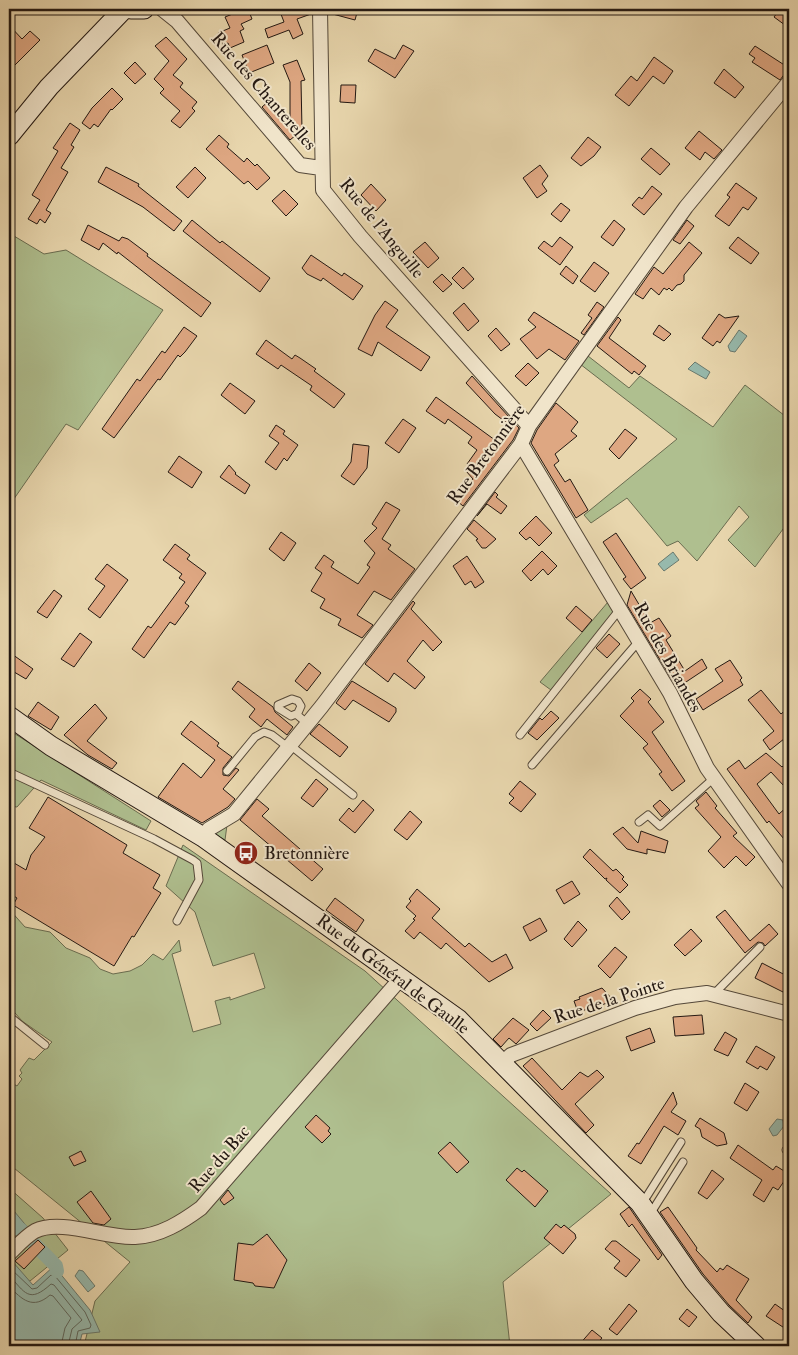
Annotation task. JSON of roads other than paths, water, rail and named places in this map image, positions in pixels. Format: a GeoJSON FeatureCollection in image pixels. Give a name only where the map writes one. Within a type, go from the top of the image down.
{"type":"FeatureCollection","features":[{"type":"Feature","properties":{"kind":"main road"},"geometry":{"type":"LineString","coordinates":[[9,136],[49,87],[124,9]]}},
{"type":"Feature","properties":{"kind":"main road"},"geometry":{"type":"LineString","coordinates":[[131,9],[144,9]]}},
{"type":"Feature","properties":{"kind":"main road","name":"Rue du Général de Gaulle"},"geometry":{"type":"LineString","coordinates":[[9,716],[51,746],[203,837],[402,977],[458,1019],[503,1062],[644,1208],[694,1281],[720,1313],[756,1346]]}},
{"type":"Feature","properties":{"kind":"street","name":"Rue des Chanterelles"},"geometry":{"type":"LineString","coordinates":[[162,9],[178,21],[300,165],[322,168]]}},
{"type":"Feature","properties":{"kind":"street","name":"Rue de l'Anguille"},"geometry":{"type":"LineString","coordinates":[[320,9],[323,190],[360,236],[530,426]]}},
{"type":"Feature","properties":{"kind":"street","name":"Rue Bretonnière"},"geometry":{"type":"LineString","coordinates":[[203,837],[209,830],[234,814],[290,746],[303,719],[521,444],[530,426],[686,207],[789,82]]}},
{"type":"Feature","properties":{"kind":"street","name":"Rue des Briandes"},"geometry":{"type":"LineString","coordinates":[[521,444],[670,694],[707,768],[789,884]]}},
{"type":"Feature","properties":{"kind":"street","name":"Rue du Bac"},"geometry":{"type":"LineString","coordinates":[[9,1254],[33,1232],[50,1228],[65,1228],[136,1237],[165,1230],[181,1223],[201,1208],[402,977]]}},
{"type":"Feature","properties":{"kind":"street","name":"Rue de la Pointe"},"geometry":{"type":"LineString","coordinates":[[503,1062],[511,1054],[635,1008],[676,997],[707,993],[789,1014]]}},
{"type":"Feature","properties":{"kind":"lane"},"geometry":{"type":"LineString","coordinates":[[520,736],[620,610]]}},
{"type":"Feature","properties":{"kind":"lane"},"geometry":{"type":"LineString","coordinates":[[532,765],[639,641]]}},
{"type":"Feature","properties":{"kind":"lane"},"geometry":{"type":"LineString","coordinates":[[227,771],[255,738],[264,732],[272,734],[290,746],[353,795]]}},
{"type":"Feature","properties":{"kind":"lane"},"geometry":{"type":"LineString","coordinates":[[9,772],[154,839],[194,860],[197,864],[199,880],[176,921]]}},
{"type":"Feature","properties":{"kind":"lane"},"geometry":{"type":"LineString","coordinates":[[639,822],[648,815],[660,826],[714,778]]}},
{"type":"Feature","properties":{"kind":"lane"},"geometry":{"type":"LineString","coordinates":[[712,995],[760,947]]}},
{"type":"Feature","properties":{"kind":"lane"},"geometry":{"type":"LineString","coordinates":[[9,1016],[45,1045]]}},
{"type":"Feature","properties":{"kind":"lane"},"geometry":{"type":"LineString","coordinates":[[681,1142],[647,1196],[644,1208],[654,1208],[683,1162]]}},
{"type":"Feature","properties":{"kind":"water"},"geometry":{"type":"Polygon","coordinates":[[[739,330],[747,336],[735,352],[730,351],[728,346],[739,330]]]}},
{"type":"Feature","properties":{"kind":"water"},"geometry":{"type":"Polygon","coordinates":[[[695,362],[710,372],[706,379],[688,369],[695,362]]]}},
{"type":"Feature","properties":{"kind":"water"},"geometry":{"type":"Polygon","coordinates":[[[673,552],[679,560],[664,571],[658,564],[673,552]]]}},
{"type":"Feature","properties":{"kind":"water"},"geometry":{"type":"Polygon","coordinates":[[[777,1119],[783,1120],[784,1126],[777,1135],[773,1136],[769,1129],[777,1119]]]}},
{"type":"Feature","properties":{"kind":"water"},"geometry":{"type":"Polygon","coordinates":[[[9,1205],[29,1229],[19,1237],[10,1232],[9,1235],[9,1205]]]}},
{"type":"Feature","properties":{"kind":"water"},"geometry":{"type":"Polygon","coordinates":[[[12,1261],[33,1285],[54,1266],[90,1310],[100,1332],[82,1334],[79,1346],[9,1346],[9,1263],[12,1261]]]}},
{"type":"Feature","properties":{"kind":"water"},"geometry":{"type":"Polygon","coordinates":[[[79,1270],[83,1271],[95,1286],[88,1292],[75,1276],[79,1270]]]}},
{"type":"Feature","properties":{"kind":"waterway"},"geometry":{"type":"LineString","coordinates":[[9,1226],[20,1229],[56,1266],[57,1271]]}},
{"type":"Feature","properties":{"kind":"place","name":"Bretonnière"},"geometry":{"type":"Point","coordinates":[246,853]}}]}
